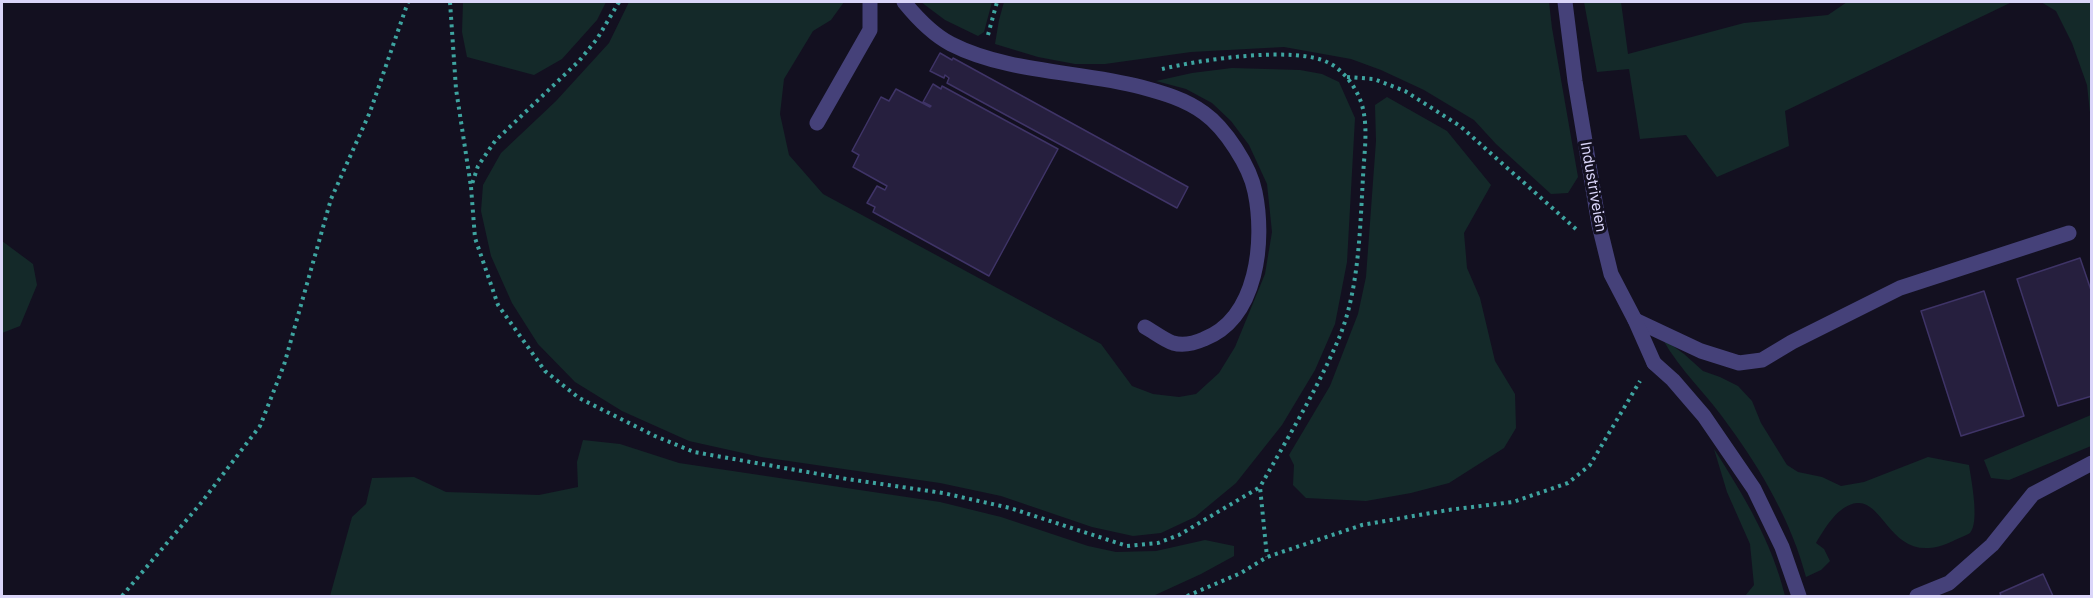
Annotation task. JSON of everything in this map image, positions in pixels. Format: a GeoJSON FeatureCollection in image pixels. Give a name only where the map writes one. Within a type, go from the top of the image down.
{"type":"FeatureCollection","features":[{"type":"Feature","properties":{"kind":"street"},"geometry":{"type":"LineString","coordinates":[[817,123],[870,30],[870,2]]}},
{"type":"Feature","properties":{"kind":"street"},"geometry":{"type":"LineString","coordinates":[[904,2],[932,31],[952,44],[1003,62],[1125,83],[1166,93],[1187,102],[1204,113],[1220,128],[1246,167],[1255,189],[1259,240],[1251,284],[1241,306],[1229,323],[1213,335],[1193,343],[1173,343],[1145,327]]}},
{"type":"Feature","properties":{"kind":"street","name":"Industriveien"},"geometry":{"type":"LineString","coordinates":[[1565,2],[1575,81],[1606,254],[1611,274],[1654,363]]}},
{"type":"Feature","properties":{"kind":"street"},"geometry":{"type":"LineString","coordinates":[[1635,320],[1701,351],[1739,363],[1762,360],[1791,342],[1900,288],[2069,233]]}},
{"type":"Feature","properties":{"kind":"street"},"geometry":{"type":"LineString","coordinates":[[1654,363],[1673,380],[1704,416],[1754,489],[1782,547],[1799,597]]}},
{"type":"Feature","properties":{"kind":"street"},"geometry":{"type":"LineString","coordinates":[[1917,597],[1949,583],[1992,545],[2034,494],[2091,463]]}},
{"type":"Feature","properties":{"kind":"path"},"geometry":{"type":"LineString","coordinates":[[122,597],[201,503],[260,426],[284,365],[330,199],[370,112],[408,2]]}},
{"type":"Feature","properties":{"kind":"path"},"geometry":{"type":"LineString","coordinates":[[450,2],[456,88],[471,188],[475,238],[498,305],[545,371],[579,398],[610,415],[694,452],[943,493],[1010,508],[1127,546],[1158,543],[1179,535],[1260,487],[1303,411],[1339,338],[1348,311],[1358,253],[1365,133],[1363,108],[1347,77],[1328,62],[1305,56],[1262,55],[1205,61],[1163,68],[1125,83]]}},
{"type":"Feature","properties":{"kind":"path"},"geometry":{"type":"LineString","coordinates":[[471,188],[478,166],[495,141],[579,61],[597,39],[619,2]]}},
{"type":"Feature","properties":{"kind":"path"},"geometry":{"type":"LineString","coordinates":[[980,54],[987,40],[997,2]]}},
{"type":"Feature","properties":{"kind":"path"},"geometry":{"type":"LineString","coordinates":[[1347,77],[1374,79],[1405,92],[1460,126],[1606,254]]}},
{"type":"Feature","properties":{"kind":"path"},"geometry":{"type":"LineString","coordinates":[[1187,597],[1241,573],[1267,557],[1362,525],[1448,510],[1513,502],[1568,483],[1590,465],[1642,376],[1654,363]]}},
{"type":"Feature","properties":{"kind":"path"},"geometry":{"type":"LineString","coordinates":[[1260,487],[1267,557]]}},
{"type":"Feature","properties":{"kind":"green space"},"geometry":{"type":"Polygon","coordinates":[[[463,2],[606,2],[597,20],[562,59],[534,75],[467,57],[462,32],[463,2]]]}},
{"type":"Feature","properties":{"kind":"green space"},"geometry":{"type":"Polygon","coordinates":[[[629,2],[844,2],[831,20],[813,31],[784,79],[780,114],[789,155],[823,194],[1101,344],[1132,386],[1153,394],[1179,397],[1196,394],[1219,373],[1235,347],[1265,274],[1272,232],[1267,184],[1249,145],[1231,121],[1212,103],[1186,89],[1156,81],[1192,73],[1232,68],[1300,70],[1322,74],[1339,82],[1355,118],[1347,262],[1335,324],[1315,370],[1282,425],[1236,483],[1195,517],[1161,533],[1133,536],[1092,527],[1001,496],[940,483],[761,457],[689,441],[622,411],[575,382],[538,344],[512,303],[491,256],[481,211],[483,185],[501,153],[556,101],[609,43],[629,2]]]}},
{"type":"Feature","properties":{"kind":"green space"},"geometry":{"type":"Polygon","coordinates":[[[921,2],[992,2],[984,32],[978,36],[945,20],[921,2]]]}},
{"type":"Feature","properties":{"kind":"green space"},"geometry":{"type":"Polygon","coordinates":[[[1004,2],[1549,2],[1578,177],[1568,193],[1551,194],[1496,144],[1474,120],[1424,90],[1351,59],[1284,47],[1191,52],[1105,64],[1075,64],[1038,57],[995,44],[1004,2]]]}},
{"type":"Feature","properties":{"kind":"green space"},"geometry":{"type":"Polygon","coordinates":[[[1584,2],[1621,2],[1628,54],[1744,23],[1828,15],[1847,2],[2012,2],[1785,111],[1789,146],[1717,177],[1686,135],[1640,139],[1629,69],[1597,72],[1584,2]]]}},
{"type":"Feature","properties":{"kind":"green space"},"geometry":{"type":"Polygon","coordinates":[[[2041,2],[2091,2],[2091,122],[2087,85],[2072,43],[2056,11],[2041,2]]]}},
{"type":"Feature","properties":{"kind":"green space"},"geometry":{"type":"Polygon","coordinates":[[[1387,97],[1447,131],[1491,185],[1464,233],[1467,268],[1480,298],[1495,361],[1515,394],[1516,428],[1504,448],[1449,483],[1366,501],[1306,498],[1293,485],[1294,465],[1289,455],[1330,386],[1358,314],[1366,277],[1376,141],[1375,105],[1387,97]]]}},
{"type":"Feature","properties":{"kind":"green space"},"geometry":{"type":"Polygon","coordinates":[[[2,241],[33,264],[37,285],[20,326],[2,333],[2,241]]]}},
{"type":"Feature","properties":{"kind":"green space"},"geometry":{"type":"Polygon","coordinates":[[[1662,338],[1703,371],[1738,386],[1752,401],[1761,423],[1787,465],[1798,472],[1822,477],[1841,486],[1864,482],[1928,457],[1969,465],[1975,510],[1970,533],[1933,548],[1916,547],[1903,541],[1867,505],[1857,503],[1838,513],[1824,531],[1816,543],[1824,549],[1830,561],[1821,570],[1806,577],[1793,537],[1764,479],[1721,415],[1677,361],[1662,338]]]}},
{"type":"Feature","properties":{"kind":"green space"},"geometry":{"type":"Polygon","coordinates":[[[2091,415],[2091,446],[2009,480],[1991,478],[1984,460],[2091,415]]]}},
{"type":"Feature","properties":{"kind":"green space"},"geometry":{"type":"Polygon","coordinates":[[[583,440],[620,444],[679,463],[940,502],[1001,517],[1088,546],[1116,552],[1156,551],[1205,540],[1234,546],[1234,556],[1153,596],[330,596],[352,517],[366,504],[372,478],[414,477],[446,492],[539,495],[578,487],[577,462],[583,440]]]}},
{"type":"Feature","properties":{"kind":"green space"},"geometry":{"type":"Polygon","coordinates":[[[1714,449],[1765,538],[1785,596],[1745,596],[1754,585],[1750,544],[1727,492],[1714,449]]]}},
{"type":"Feature","properties":{"kind":"building"},"geometry":{"type":"Polygon","coordinates":[[[940,53],[1188,187],[1177,208],[947,83],[949,78],[945,75],[944,78],[930,71],[940,53]]]}},
{"type":"Feature","properties":{"kind":"building"},"geometry":{"type":"Polygon","coordinates":[[[933,84],[941,89],[942,86],[1058,149],[989,276],[873,212],[875,207],[867,203],[877,186],[885,190],[887,186],[853,167],[859,155],[852,151],[881,97],[889,101],[896,89],[930,107],[923,102],[933,84]]]}},
{"type":"Feature","properties":{"kind":"building"},"geometry":{"type":"Polygon","coordinates":[[[2080,258],[2092,293],[2092,396],[2058,406],[2017,279],[2080,258]]]}},
{"type":"Feature","properties":{"kind":"building"},"geometry":{"type":"Polygon","coordinates":[[[1984,291],[2024,416],[1961,436],[1921,311],[1984,291]]]}},
{"type":"Feature","properties":{"kind":"building"},"geometry":{"type":"Polygon","coordinates":[[[2043,574],[2053,596],[2001,596],[2000,593],[2043,574]]]}}]}
